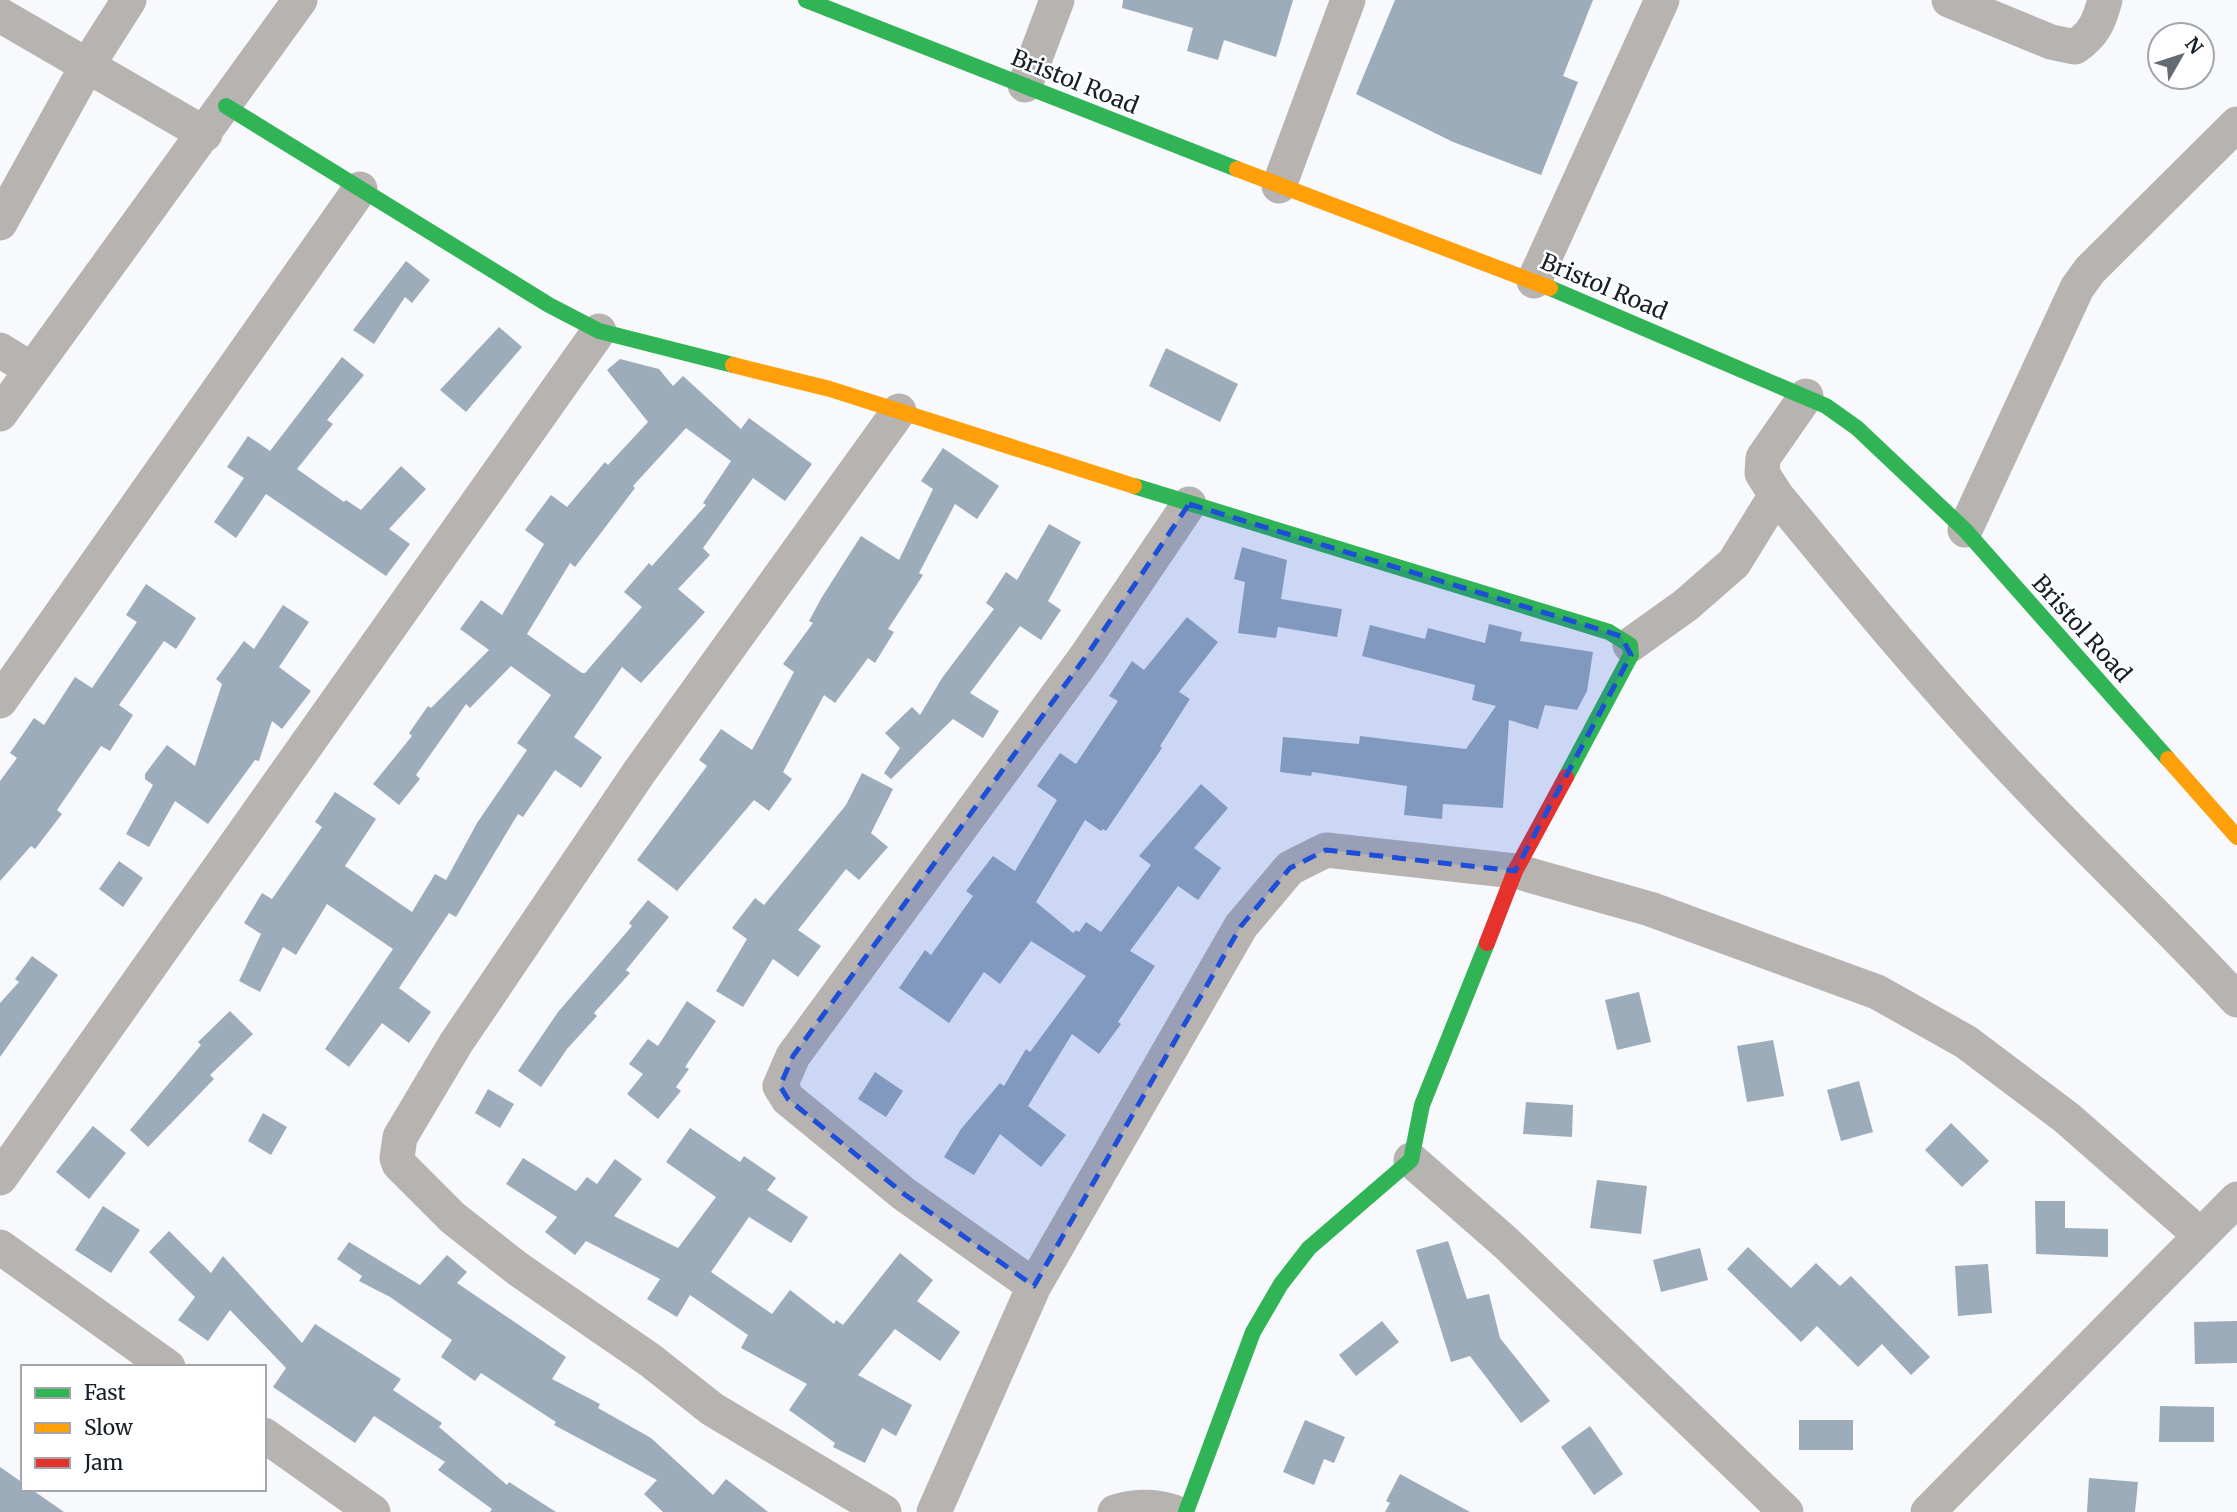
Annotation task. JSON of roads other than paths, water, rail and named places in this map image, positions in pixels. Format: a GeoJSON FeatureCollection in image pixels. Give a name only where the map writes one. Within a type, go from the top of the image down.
{"type":"FeatureCollection","features":[{"type":"Feature","properties":{"kind":"street"},"geometry":{"type":"LineString","coordinates":[[0,223],[87,66],[129,0]]}},
{"type":"Feature","properties":{"kind":"street"},"geometry":{"type":"LineString","coordinates":[[0,414],[226,106],[300,0]]}},
{"type":"Feature","properties":{"kind":"street","name":"Bristol Road"},"geometry":{"type":"LineString","coordinates":[[806,0],[1279,186],[1534,281],[1806,396],[1857,428],[1965,530],[2237,837]]}},
{"type":"Feature","properties":{"kind":"street"},"geometry":{"type":"LineString","coordinates":[[1025,85],[1057,0]]}},
{"type":"Feature","properties":{"kind":"street"},"geometry":{"type":"LineString","coordinates":[[1279,186],[1348,0]]}},
{"type":"Feature","properties":{"kind":"street"},"geometry":{"type":"LineString","coordinates":[[1534,281],[1662,0]]}},
{"type":"Feature","properties":{"kind":"street"},"geometry":{"type":"LineString","coordinates":[[1949,0],[2051,41],[2075,47],[2089,38],[2099,23],[2105,0]]}},
{"type":"Feature","properties":{"kind":"street"},"geometry":{"type":"LineString","coordinates":[[0,15],[205,134]]}},
{"type":"Feature","properties":{"kind":"street"},"geometry":{"type":"LineString","coordinates":[[226,106],[549,305],[599,331],[759,369],[899,411],[1189,504],[1609,632],[1630,645]]}},
{"type":"Feature","properties":{"kind":"street"},"geometry":{"type":"LineString","coordinates":[[1965,530],[2077,288],[2090,270],[2237,124]]}},
{"type":"Feature","properties":{"kind":"street"},"geometry":{"type":"LineString","coordinates":[[0,701],[360,189]]}},
{"type":"Feature","properties":{"kind":"street"},"geometry":{"type":"LineString","coordinates":[[0,1178],[599,331]]}},
{"type":"Feature","properties":{"kind":"street"},"geometry":{"type":"LineString","coordinates":[[0,350],[32,370]]}},
{"type":"Feature","properties":{"kind":"street"},"geometry":{"type":"LineString","coordinates":[[1806,396],[1763,458],[1762,473],[1776,495],[1896,641],[2033,791],[2172,930],[2237,1000]]}},
{"type":"Feature","properties":{"kind":"street"},"geometry":{"type":"LineString","coordinates":[[884,1512],[712,1409],[650,1360],[518,1269],[453,1218],[399,1164],[397,1158],[400,1137],[486,997],[639,771],[899,411]]}},
{"type":"Feature","properties":{"kind":"street"},"geometry":{"type":"LineString","coordinates":[[1630,645],[1686,605],[1734,563],[1776,495]]}},
{"type":"Feature","properties":{"kind":"street"},"geometry":{"type":"LineString","coordinates":[[1034,1286],[904,1194],[788,1099],[780,1086],[793,1056],[1087,656],[1189,504]]}},
{"type":"Feature","properties":{"kind":"street"},"geometry":{"type":"LineString","coordinates":[[1186,1512],[1232,1383],[1254,1332],[1282,1284],[1309,1248],[1411,1160],[1422,1105],[1516,871],[1631,655],[1630,645]]}},
{"type":"Feature","properties":{"kind":"street"},"geometry":{"type":"LineString","coordinates":[[934,1512],[1034,1286],[1241,926],[1290,868],[1326,850],[1516,871],[1650,909],[1877,992],[1966,1042],[1986,1057],[2067,1118],[2200,1235]]}},
{"type":"Feature","properties":{"kind":"street"},"geometry":{"type":"LineString","coordinates":[[1411,1160],[1506,1243],[1786,1512]]}},
{"type":"Feature","properties":{"kind":"street"},"geometry":{"type":"LineString","coordinates":[[1928,1512],[2237,1199]]}},
{"type":"Feature","properties":{"kind":"street"},"geometry":{"type":"LineString","coordinates":[[0,1247],[165,1365]]}},
{"type":"Feature","properties":{"kind":"street"},"geometry":{"type":"LineString","coordinates":[[266,1436],[373,1512]]}},
{"type":"Feature","properties":{"kind":"street"},"geometry":{"type":"LineString","coordinates":[[1115,1512],[1130,1507],[1156,1507],[1174,1512]]}}]}
